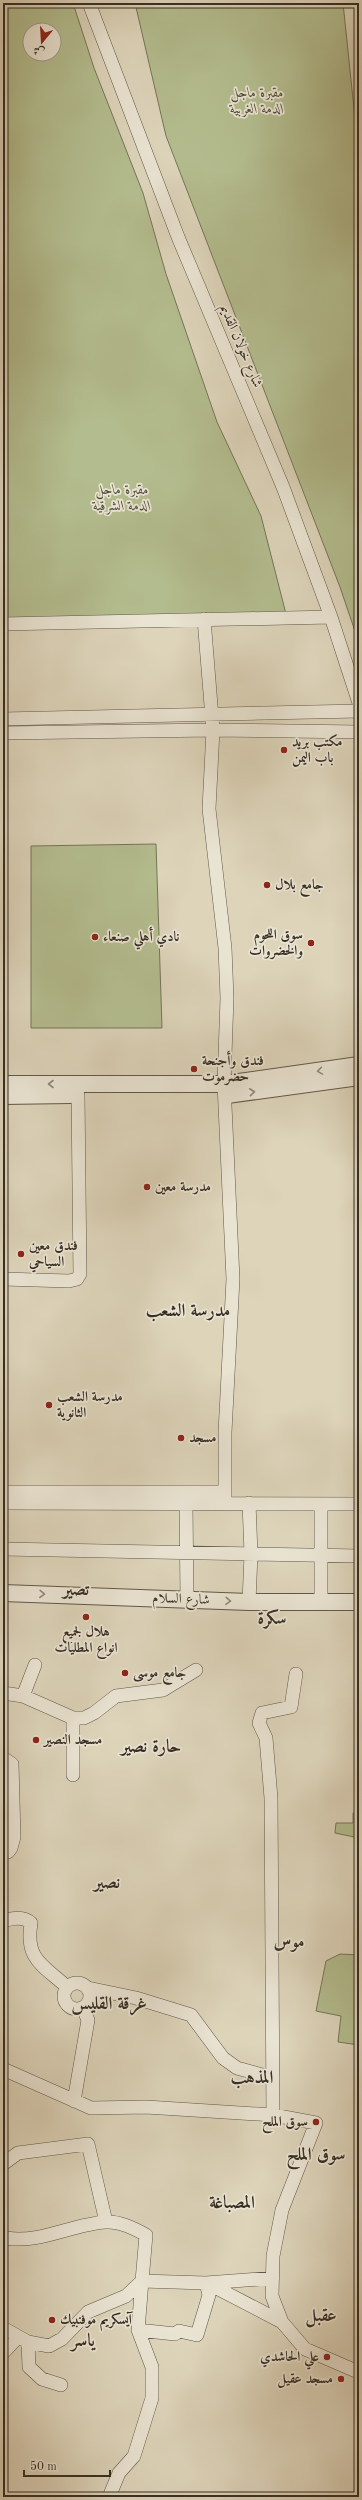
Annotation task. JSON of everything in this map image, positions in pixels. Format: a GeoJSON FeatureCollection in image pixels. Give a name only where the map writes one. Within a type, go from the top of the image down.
{"type":"FeatureCollection","features":[{"type":"Feature","properties":{"kind":"street","name":"شارع خولان القديم"},"geometry":{"type":"LineString","coordinates":[[89,3],[178,237],[283,487],[332,617],[359,703]]}},
{"type":"Feature","properties":{"kind":"street"},"geometry":{"type":"LineString","coordinates":[[3,624],[332,617]]}},
{"type":"Feature","properties":{"kind":"street"},"geometry":{"type":"LineString","coordinates":[[204,619],[212,730],[209,809],[225,948],[227,998],[224,1089],[233,1279],[226,1432],[225,1498]]}},
{"type":"Feature","properties":{"kind":"street"},"geometry":{"type":"LineString","coordinates":[[3,720],[359,711]]}},
{"type":"Feature","properties":{"kind":"street"},"geometry":{"type":"LineString","coordinates":[[3,733],[212,730],[359,732]]}},
{"type":"Feature","properties":{"kind":"street"},"geometry":{"type":"LineString","coordinates":[[3,1084],[224,1089],[359,1065]]}},
{"type":"Feature","properties":{"kind":"street"},"geometry":{"type":"LineString","coordinates":[[3,1096],[78,1095],[224,1089],[359,1077]]}},
{"type":"Feature","properties":{"kind":"street"},"geometry":{"type":"LineString","coordinates":[[3,1279],[69,1281],[77,1279],[80,1274],[78,1095]]}},
{"type":"Feature","properties":{"kind":"street"},"geometry":{"type":"LineString","coordinates":[[3,1492],[225,1498],[249,1503],[359,1504]]}},
{"type":"Feature","properties":{"kind":"street"},"geometry":{"type":"LineString","coordinates":[[3,1503],[186,1504],[225,1498]]}},
{"type":"Feature","properties":{"kind":"street"},"geometry":{"type":"LineString","coordinates":[[249,1503],[251,1554],[249,1602]]}},
{"type":"Feature","properties":{"kind":"street"},"geometry":{"type":"LineString","coordinates":[[186,1504],[188,1551],[187,1598]]}},
{"type":"Feature","properties":{"kind":"street"},"geometry":{"type":"LineString","coordinates":[[321,1504],[321,1602]]}},
{"type":"Feature","properties":{"kind":"street"},"geometry":{"type":"LineString","coordinates":[[3,1549],[188,1551],[359,1556]]}},
{"type":"Feature","properties":{"kind":"street","name":"شارع السلام"},"geometry":{"type":"LineString","coordinates":[[3,1593],[187,1598],[249,1602],[359,1602]]}},
{"type":"Feature","properties":{"kind":"street"},"geometry":{"type":"LineString","coordinates":[[23,1696],[35,1665]]}},
{"type":"Feature","properties":{"kind":"street"},"geometry":{"type":"LineString","coordinates":[[3,1693],[23,1696],[73,1718],[84,1718],[94,1713],[116,1696],[162,1690],[196,1670]]}},
{"type":"Feature","properties":{"kind":"street"},"geometry":{"type":"LineString","coordinates":[[273,2115],[272,1798],[266,1738],[259,1723],[262,1713],[291,1707],[296,1674]]}},
{"type":"Feature","properties":{"kind":"street"},"geometry":{"type":"LineString","coordinates":[[73,1718],[73,1775]]}},
{"type":"Feature","properties":{"kind":"street"},"geometry":{"type":"LineString","coordinates":[[3,1758],[12,1764],[14,1837],[11,1848],[3,1853]]}},
{"type":"Feature","properties":{"kind":"street"},"geometry":{"type":"LineString","coordinates":[[3,1921],[13,1918],[28,1919],[32,1922],[29,1936],[32,1955],[44,1969],[67,1987]]}},
{"type":"Feature","properties":{"kind":"street"},"geometry":{"type":"LineString","coordinates":[[83,2008],[74,2009],[66,2004],[64,1996],[67,1987],[75,1983],[88,1988],[136,1998],[191,2015],[222,2058],[237,2068],[273,2078]]}},
{"type":"Feature","properties":{"kind":"street"},"geometry":{"type":"LineString","coordinates":[[83,2008],[90,1996],[88,1988]]}},
{"type":"Feature","properties":{"kind":"street"},"geometry":{"type":"LineString","coordinates":[[74,2101],[88,2020],[83,2008]]}},
{"type":"Feature","properties":{"kind":"street"},"geometry":{"type":"LineString","coordinates":[[3,2069],[91,2108],[146,2108],[273,2115],[316,2123],[282,2210],[273,2256],[272,2296],[282,2322],[305,2349],[356,2370]]}},
{"type":"Feature","properties":{"kind":"street"},"geometry":{"type":"LineString","coordinates":[[3,2164],[18,2153],[88,2144],[106,2222]]}},
{"type":"Feature","properties":{"kind":"street"},"geometry":{"type":"LineString","coordinates":[[6,2238],[48,2236],[106,2222],[132,2226],[146,2235],[138,2330],[152,2367],[152,2398],[134,2456],[119,2473],[109,2497]]}},
{"type":"Feature","properties":{"kind":"street"},"geometry":{"type":"LineString","coordinates":[[3,2328],[23,2339],[49,2346],[62,2339],[88,2312],[126,2296],[142,2281],[206,2283],[272,2278]]}},
{"type":"Feature","properties":{"kind":"street"},"geometry":{"type":"LineString","coordinates":[[206,2283],[282,2322]]}},
{"type":"Feature","properties":{"kind":"street"},"geometry":{"type":"LineString","coordinates":[[138,2330],[175,2334],[179,2332],[197,2336],[209,2295],[206,2283]]}},
{"type":"Feature","properties":{"kind":"street"},"geometry":{"type":"LineString","coordinates":[[3,2353],[23,2339]]}},
{"type":"Feature","properties":{"kind":"street"},"geometry":{"type":"LineString","coordinates":[[23,2339],[29,2367],[42,2379],[61,2385]]}},
{"type":"Feature","properties":{"kind":"green space","name":"مقبرة ماجل الدمة الشرقية"},"geometry":{"type":"Polygon","coordinates":[[[3,3],[73,3],[94,68],[143,193],[166,274],[217,422],[261,516],[286,614],[3,621],[3,3]]]}},
{"type":"Feature","properties":{"kind":"green space","name":"مقبرة ماجل الدمة الغربية"},"geometry":{"type":"Polygon","coordinates":[[[135,3],[343,3],[359,157],[359,643],[340,587],[166,136],[135,3]]]}},
{"type":"Feature","properties":{"kind":"green space","name":"نادي أهلي صنعاء"},"geometry":{"type":"Polygon","coordinates":[[[156,844],[162,1028],[31,1028],[31,846],[156,844]]]}},
{"type":"Feature","properties":{"kind":"green space"},"geometry":{"type":"Polygon","coordinates":[[[353,1813],[359,1813],[359,1838],[335,1833],[336,1823],[353,1823],[353,1813]]]}},
{"type":"Feature","properties":{"kind":"green space"},"geometry":{"type":"Polygon","coordinates":[[[340,1954],[359,1955],[359,2045],[338,2042],[341,2016],[316,2011],[326,1961],[340,1954]]]}},
{"type":"Feature","properties":{"kind":"place","name":"مكتب بريد باب اليمن"},"geometry":{"type":"Point","coordinates":[284,750]}},
{"type":"Feature","properties":{"kind":"place","name":"جامع بلال"},"geometry":{"type":"Point","coordinates":[267,885]}},
{"type":"Feature","properties":{"kind":"place","name":"نادي أهلي صنعاء"},"geometry":{"type":"Point","coordinates":[95,937]}},
{"type":"Feature","properties":{"kind":"place","name":"سوق اللحوم والخضروات"},"geometry":{"type":"Point","coordinates":[311,943]}},
{"type":"Feature","properties":{"kind":"place","name":"فندق وأجنحة حضرموت"},"geometry":{"type":"Point","coordinates":[194,1069]}},
{"type":"Feature","properties":{"kind":"place","name":"مدرسة معين"},"geometry":{"type":"Point","coordinates":[147,1187]}},
{"type":"Feature","properties":{"kind":"place","name":"فندق معين السياحي"},"geometry":{"type":"Point","coordinates":[21,1254]}},
{"type":"Feature","properties":{"kind":"place","name":"مدرسة الشعب الثانوية"},"geometry":{"type":"Point","coordinates":[49,1405]}},
{"type":"Feature","properties":{"kind":"place","name":"مسجد"},"geometry":{"type":"Point","coordinates":[181,1438]}},
{"type":"Feature","properties":{"kind":"place","name":"هلال لجميع انواع المطليات"},"geometry":{"type":"Point","coordinates":[86,1617]}},
{"type":"Feature","properties":{"kind":"place","name":"جامع موسى"},"geometry":{"type":"Point","coordinates":[125,1673]}},
{"type":"Feature","properties":{"kind":"place","name":"مسجد النصير"},"geometry":{"type":"Point","coordinates":[36,1740]}},
{"type":"Feature","properties":{"kind":"place","name":"سوق الملح"},"geometry":{"type":"Point","coordinates":[316,2122]}},
{"type":"Feature","properties":{"kind":"place","name":"آيسكريم موفنبيك"},"geometry":{"type":"Point","coordinates":[52,2320]}},
{"type":"Feature","properties":{"kind":"place","name":"علي الحاشدي"},"geometry":{"type":"Point","coordinates":[327,2357]}},
{"type":"Feature","properties":{"kind":"place","name":"مسجد عقيل"},"geometry":{"type":"Point","coordinates":[341,2379]}},
{"type":"Feature","properties":{"kind":"district","name":"مدرسة الشعب"},"geometry":{"type":"Point","coordinates":[188,1311]}},
{"type":"Feature","properties":{"kind":"district","name":"تصير"},"geometry":{"type":"Point","coordinates":[76,1590]}},
{"type":"Feature","properties":{"kind":"district","name":"سكرة"},"geometry":{"type":"Point","coordinates":[272,1619]}},
{"type":"Feature","properties":{"kind":"district","name":"حارة نصير"},"geometry":{"type":"Point","coordinates":[151,1747]}},
{"type":"Feature","properties":{"kind":"district","name":"نصير"},"geometry":{"type":"Point","coordinates":[107,1883]}},
{"type":"Feature","properties":{"kind":"district","name":"موس"},"geometry":{"type":"Point","coordinates":[289,1942]}},
{"type":"Feature","properties":{"kind":"district","name":"غرقة القليس"},"geometry":{"type":"Point","coordinates":[109,2004]}},
{"type":"Feature","properties":{"kind":"district","name":"المذهب"},"geometry":{"type":"Point","coordinates":[252,2078]}},
{"type":"Feature","properties":{"kind":"district","name":"سوق الملح"},"geometry":{"type":"Point","coordinates":[316,2155]}},
{"type":"Feature","properties":{"kind":"district","name":"المصباغة"},"geometry":{"type":"Point","coordinates":[232,2203]}},
{"type":"Feature","properties":{"kind":"district","name":"عقبل"},"geometry":{"type":"Point","coordinates":[321,2316]}},
{"type":"Feature","properties":{"kind":"district","name":"ياسر"},"geometry":{"type":"Point","coordinates":[83,2341]}}]}
